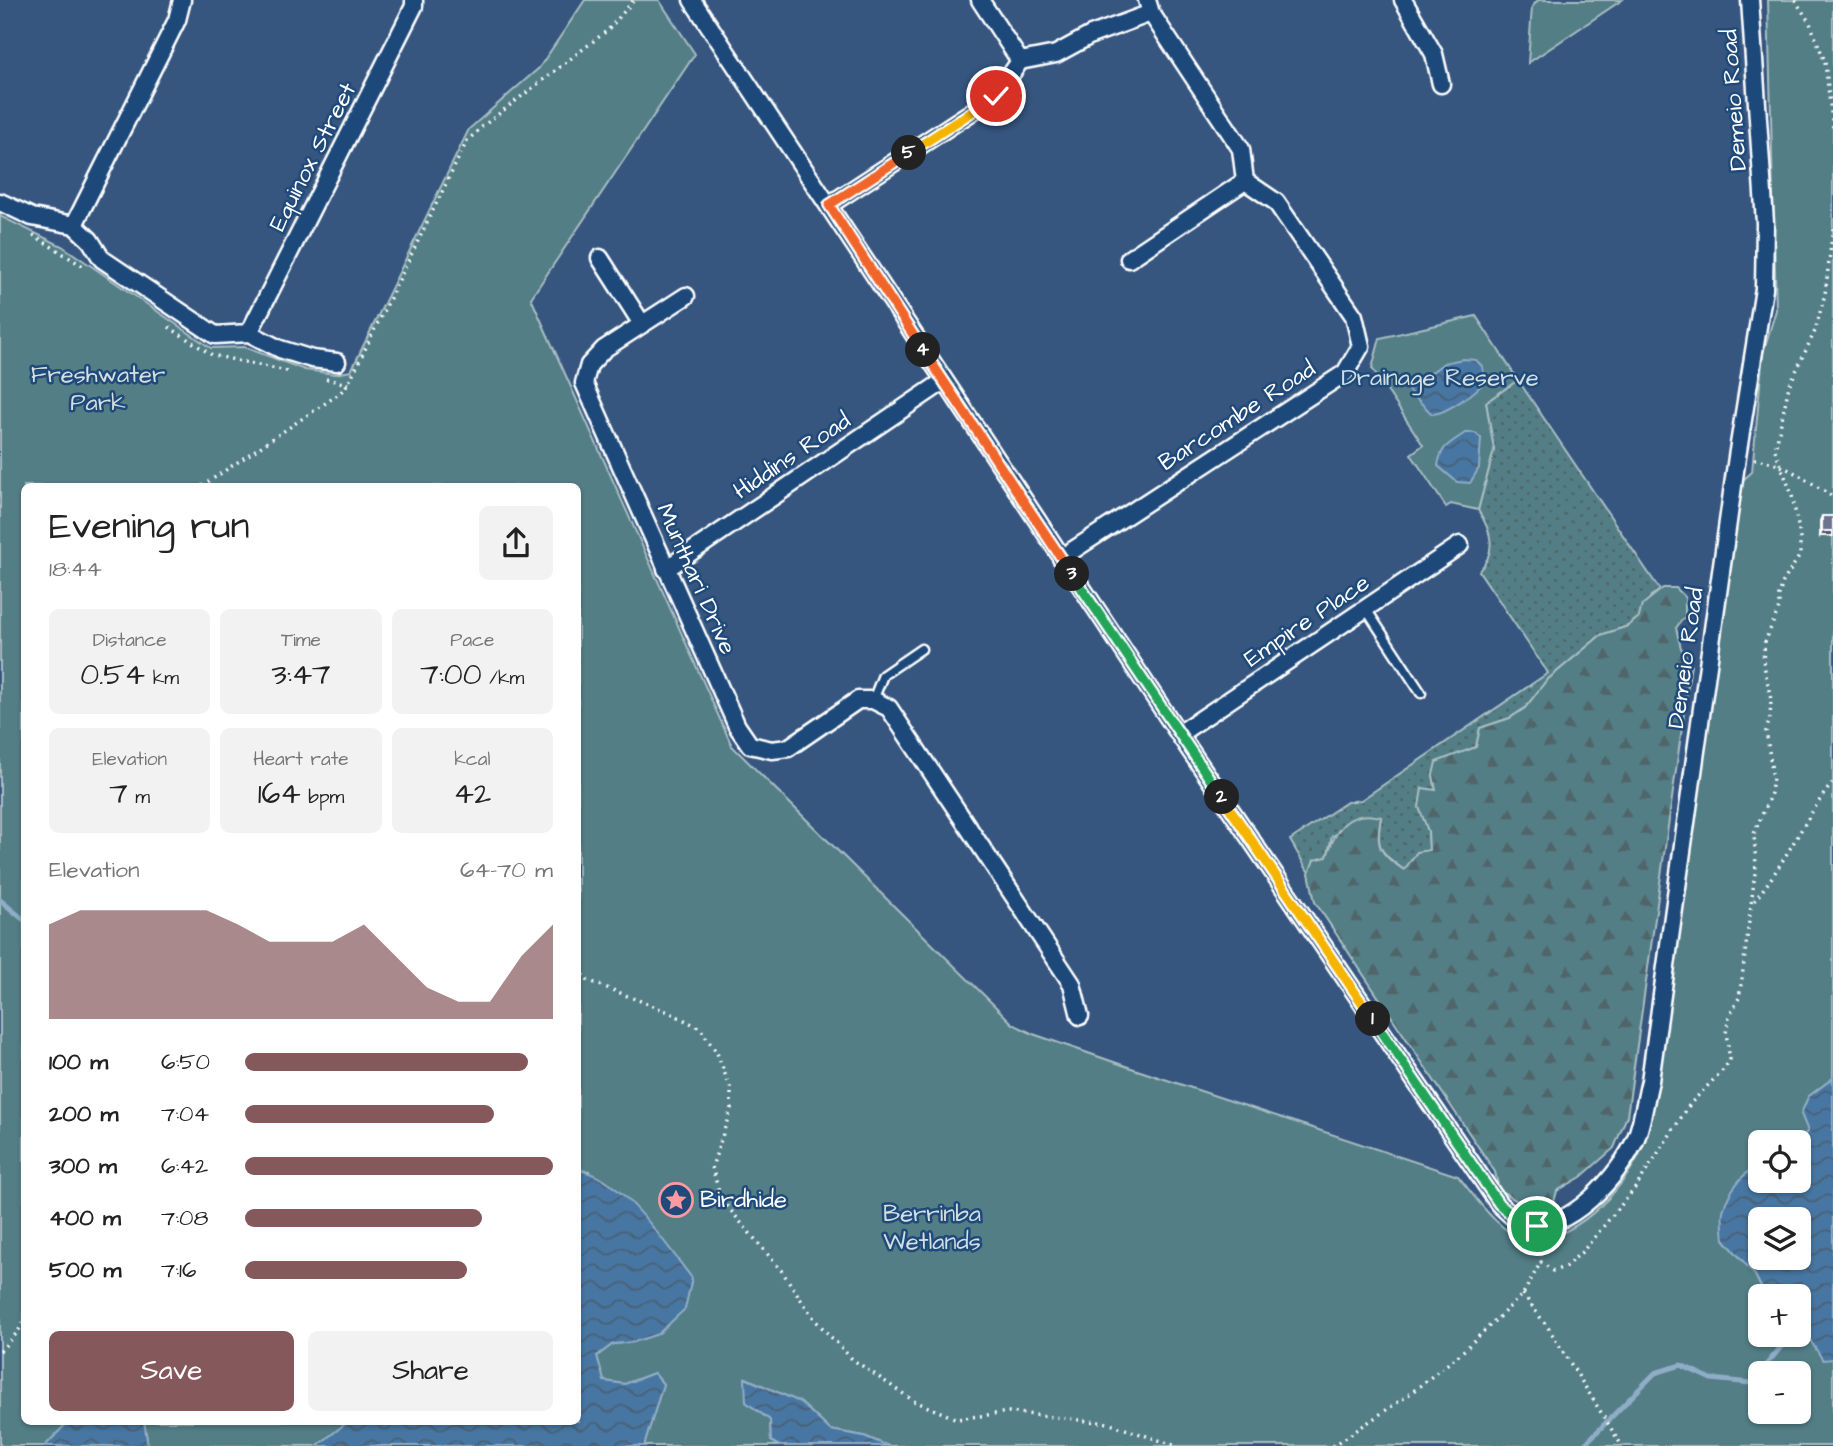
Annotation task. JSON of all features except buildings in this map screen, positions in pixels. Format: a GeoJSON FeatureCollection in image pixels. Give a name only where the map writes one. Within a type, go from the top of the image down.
{"type":"FeatureCollection","features":[{"type":"Feature","properties":{"kind":"street"},"geometry":{"type":"LineString","coordinates":[[74,225],[177,20],[182,0]]}},
{"type":"Feature","properties":{"kind":"street","name":"Equinox Street"},"geometry":{"type":"LineString","coordinates":[[249,333],[408,19],[414,0]]}},
{"type":"Feature","properties":{"kind":"street"},"geometry":{"type":"LineString","coordinates":[[691,0],[1178,734],[1499,1204],[1521,1223],[1537,1226]]}},
{"type":"Feature","properties":{"kind":"street"},"geometry":{"type":"LineString","coordinates":[[980,0],[1020,61]]}},
{"type":"Feature","properties":{"kind":"street"},"geometry":{"type":"LineString","coordinates":[[1403,0],[1434,54],[1441,84]]}},
{"type":"Feature","properties":{"kind":"street","name":"Demeio Road"},"geometry":{"type":"LineString","coordinates":[[1537,1226],[1568,1216],[1609,1181],[1626,1158],[1637,1136],[1650,1081],[1737,457],[1764,289],[1765,223],[1750,0]]}},
{"type":"Feature","properties":{"kind":"street"},"geometry":{"type":"LineString","coordinates":[[829,205],[996,96],[1020,61],[1056,54],[1149,6],[1241,149],[1245,181],[1129,259]]}},
{"type":"Feature","properties":{"kind":"street","name":"Barcombe Road"},"geometry":{"type":"LineString","coordinates":[[1061,558],[1345,373],[1360,346],[1354,316],[1276,202],[1245,181]]}},
{"type":"Feature","properties":{"kind":"street"},"geometry":{"type":"LineString","coordinates":[[0,202],[32,217],[74,225],[90,240],[102,259],[215,335],[249,333],[281,349],[312,359],[337,362]]}},
{"type":"Feature","properties":{"kind":"street"},"geometry":{"type":"LineString","coordinates":[[600,258],[642,324]]}},
{"type":"Feature","properties":{"kind":"street","name":"Munthari Drive"},"geometry":{"type":"LineString","coordinates":[[686,296],[604,349],[589,365],[584,383],[737,726],[750,745],[772,750],[788,748],[858,700],[873,700]]}},
{"type":"Feature","properties":{"kind":"street","name":"Hiddins Road"},"geometry":{"type":"LineString","coordinates":[[666,569],[944,381]]}},
{"type":"Feature","properties":{"kind":"street","name":"Empire Place"},"geometry":{"type":"LineString","coordinates":[[1178,734],[1460,545]]}},
{"type":"Feature","properties":{"kind":"street"},"geometry":{"type":"LineString","coordinates":[[873,700],[890,708],[1057,961],[1072,984],[1080,1016]]}},
{"type":"Feature","properties":{"kind":"lane"},"geometry":{"type":"LineString","coordinates":[[1366,609],[1421,693]]}},
{"type":"Feature","properties":{"kind":"lane"},"geometry":{"type":"LineString","coordinates":[[873,700],[883,675],[921,649]]}},
{"type":"Feature","properties":{"kind":"path"},"geometry":{"type":"LineString","coordinates":[[206,483],[339,394],[348,384],[467,141],[482,126],[608,30],[634,0]]}},
{"type":"Feature","properties":{"kind":"path"},"geometry":{"type":"LineString","coordinates":[[1795,0],[1810,23],[1825,62],[1833,129]]}},
{"type":"Feature","properties":{"kind":"path"},"geometry":{"type":"LineString","coordinates":[[1541,1262],[1553,1271],[1565,1267],[1583,1251],[1636,1187],[1690,1104],[1730,1060],[1726,1033],[1729,1017],[1739,998],[1753,902],[1756,865],[1754,834],[1773,778],[1766,731],[1771,700],[1763,660],[1765,642],[1779,608],[1783,582],[1800,555],[1800,536],[1792,495],[1775,450],[1789,386],[1815,331],[1825,294],[1833,228]]}},
{"type":"Feature","properties":{"kind":"path"},"geometry":{"type":"LineString","coordinates":[[1737,457],[1770,460],[1833,497]]}},
{"type":"Feature","properties":{"kind":"path"},"geometry":{"type":"LineString","coordinates":[[1753,902],[1796,840],[1814,806],[1833,782]]}},
{"type":"Feature","properties":{"kind":"path"},"geometry":{"type":"LineString","coordinates":[[581,973],[587,980],[671,1013],[700,1028],[717,1053],[731,1090],[731,1109],[712,1167],[721,1199],[781,1270],[815,1320],[852,1359],[914,1401],[957,1419],[1009,1412],[1093,1421],[1177,1446]]}},
{"type":"Feature","properties":{"kind":"path"},"geometry":{"type":"LineString","coordinates":[[1333,1446],[1407,1396],[1460,1354],[1523,1294],[1541,1262],[1537,1226]]}},
{"type":"Feature","properties":{"kind":"path"},"geometry":{"type":"LineString","coordinates":[[1523,1294],[1549,1329],[1622,1446]]}},
{"type":"Feature","properties":{"kind":"path"},"geometry":{"type":"LineString","coordinates":[[0,1351],[21,1328]]}},
{"type":"Feature","properties":{"kind":"green space","name":"Berrinba Wetlands"},"geometry":{"type":"Polygon","coordinates":[[[585,0],[659,0],[695,54],[531,298],[732,746],[1013,1024],[1033,1034],[1137,1070],[1458,1176],[1480,1204],[1508,1231],[1528,1241],[1543,1239],[1577,1224],[1608,1199],[1632,1167],[1648,1133],[1743,480],[1752,472],[1763,353],[1776,310],[1768,0],[1833,0],[1833,1078],[1808,1097],[1808,1130],[1748,1130],[1748,1178],[1724,1239],[1760,1284],[1748,1284],[1748,1347],[1811,1347],[1811,1341],[1823,1359],[1833,1359],[1833,1446],[888,1446],[864,1436],[830,1430],[800,1402],[746,1378],[746,1402],[770,1420],[771,1441],[780,1446],[644,1446],[663,1384],[654,1373],[625,1384],[604,1381],[597,1356],[613,1344],[634,1342],[589,1171],[581,1170],[581,483],[21,483],[21,1425],[65,1425],[45,1446],[0,1446],[0,216],[62,246],[211,348],[244,347],[305,370],[335,374],[351,371],[469,129],[539,68],[585,0]]]}},
{"type":"Feature","properties":{"kind":"green space"},"geometry":{"type":"Polygon","coordinates":[[[1538,0],[1622,0],[1528,63],[1532,7],[1538,0]]]}},
{"type":"Feature","properties":{"kind":"green space","name":"Drainage Reserve"},"geometry":{"type":"Polygon","coordinates":[[[1476,316],[1518,380],[1486,402],[1494,450],[1478,510],[1451,504],[1446,507],[1411,454],[1423,445],[1372,368],[1380,338],[1476,316]]]}},
{"type":"Feature","properties":{"kind":"green space"},"geometry":{"type":"Polygon","coordinates":[[[1518,380],[1660,590],[1651,596],[1639,617],[1628,626],[1601,635],[1546,681],[1525,708],[1510,718],[1480,728],[1476,747],[1458,755],[1433,775],[1436,790],[1419,807],[1428,831],[1429,850],[1404,870],[1381,848],[1381,818],[1332,836],[1327,857],[1314,860],[1309,873],[1290,840],[1347,802],[1361,800],[1548,673],[1479,571],[1485,564],[1490,549],[1487,526],[1478,510],[1494,450],[1486,402],[1518,380]]]}},
{"type":"Feature","properties":{"kind":"green space"},"geometry":{"type":"Polygon","coordinates":[[[1663,588],[1676,588],[1685,597],[1685,616],[1676,628],[1681,648],[1691,664],[1627,1116],[1614,1148],[1581,1177],[1557,1191],[1554,1202],[1546,1206],[1532,1207],[1499,1189],[1495,1172],[1315,902],[1309,873],[1314,860],[1327,857],[1339,830],[1360,816],[1381,817],[1381,848],[1389,859],[1404,870],[1417,852],[1429,850],[1428,831],[1419,807],[1422,788],[1436,790],[1433,775],[1436,762],[1476,747],[1480,728],[1510,718],[1525,708],[1546,681],[1601,635],[1628,626],[1639,617],[1642,605],[1663,588]]]}},
{"type":"Feature","properties":{"kind":"green space"},"geometry":{"type":"Polygon","coordinates":[[[145,1425],[344,1425],[317,1446],[148,1446],[145,1425]]]}},
{"type":"Feature","properties":{"kind":"water"},"geometry":{"type":"Polygon","coordinates":[[[1463,359],[1476,360],[1482,366],[1485,381],[1460,402],[1432,414],[1408,390],[1444,363],[1463,359]]]}},
{"type":"Feature","properties":{"kind":"water"},"geometry":{"type":"Polygon","coordinates":[[[1465,433],[1475,433],[1481,438],[1479,468],[1470,483],[1457,482],[1438,466],[1444,450],[1465,433]]]}},
{"type":"Feature","properties":{"kind":"water"},"geometry":{"type":"Polygon","coordinates":[[[1833,1078],[1833,1359],[1823,1360],[1811,1342],[1811,1284],[1760,1284],[1751,1270],[1811,1270],[1811,1207],[1748,1207],[1748,1267],[1724,1239],[1723,1211],[1728,1197],[1748,1172],[1748,1193],[1811,1193],[1811,1130],[1808,1130],[1801,1114],[1808,1097],[1833,1078]]]}},
{"type":"Feature","properties":{"kind":"water"},"geometry":{"type":"Polygon","coordinates":[[[581,1171],[611,1185],[626,1198],[656,1230],[692,1278],[685,1309],[658,1334],[634,1342],[613,1344],[597,1356],[604,1381],[625,1384],[654,1373],[663,1384],[644,1446],[317,1446],[344,1425],[581,1425],[581,1171]]]}},
{"type":"Feature","properties":{"kind":"water"},"geometry":{"type":"Polygon","coordinates":[[[745,1378],[800,1402],[830,1430],[864,1436],[888,1446],[780,1446],[771,1441],[770,1420],[746,1402],[745,1378]]]}},
{"type":"Feature","properties":{"kind":"water"},"geometry":{"type":"Polygon","coordinates":[[[65,1425],[145,1425],[148,1446],[45,1446],[65,1425]]]}},
{"type":"Feature","properties":{"kind":"waterway"},"geometry":{"type":"LineString","coordinates":[[0,900],[21,918]]}},
{"type":"Feature","properties":{"kind":"waterway"},"geometry":{"type":"LineString","coordinates":[[1583,1446],[1655,1373],[1681,1365],[1711,1379],[1751,1383],[1781,1347]]}},
{"type":"Feature","properties":{"kind":"place","name":"Birdhide"},"geometry":{"type":"Point","coordinates":[676,1200]}},
{"type":"Feature","properties":{"kind":"route"},"geometry":{"type":"LineString","coordinates":[[996,96],[829,205],[1178,734],[1499,1204],[1521,1223],[1537,1226]]}},
{"type":"Feature","properties":{"kind":"park label","name":"Freshwater Park"},"geometry":{"type":"Point","coordinates":[98,389]}}]}
